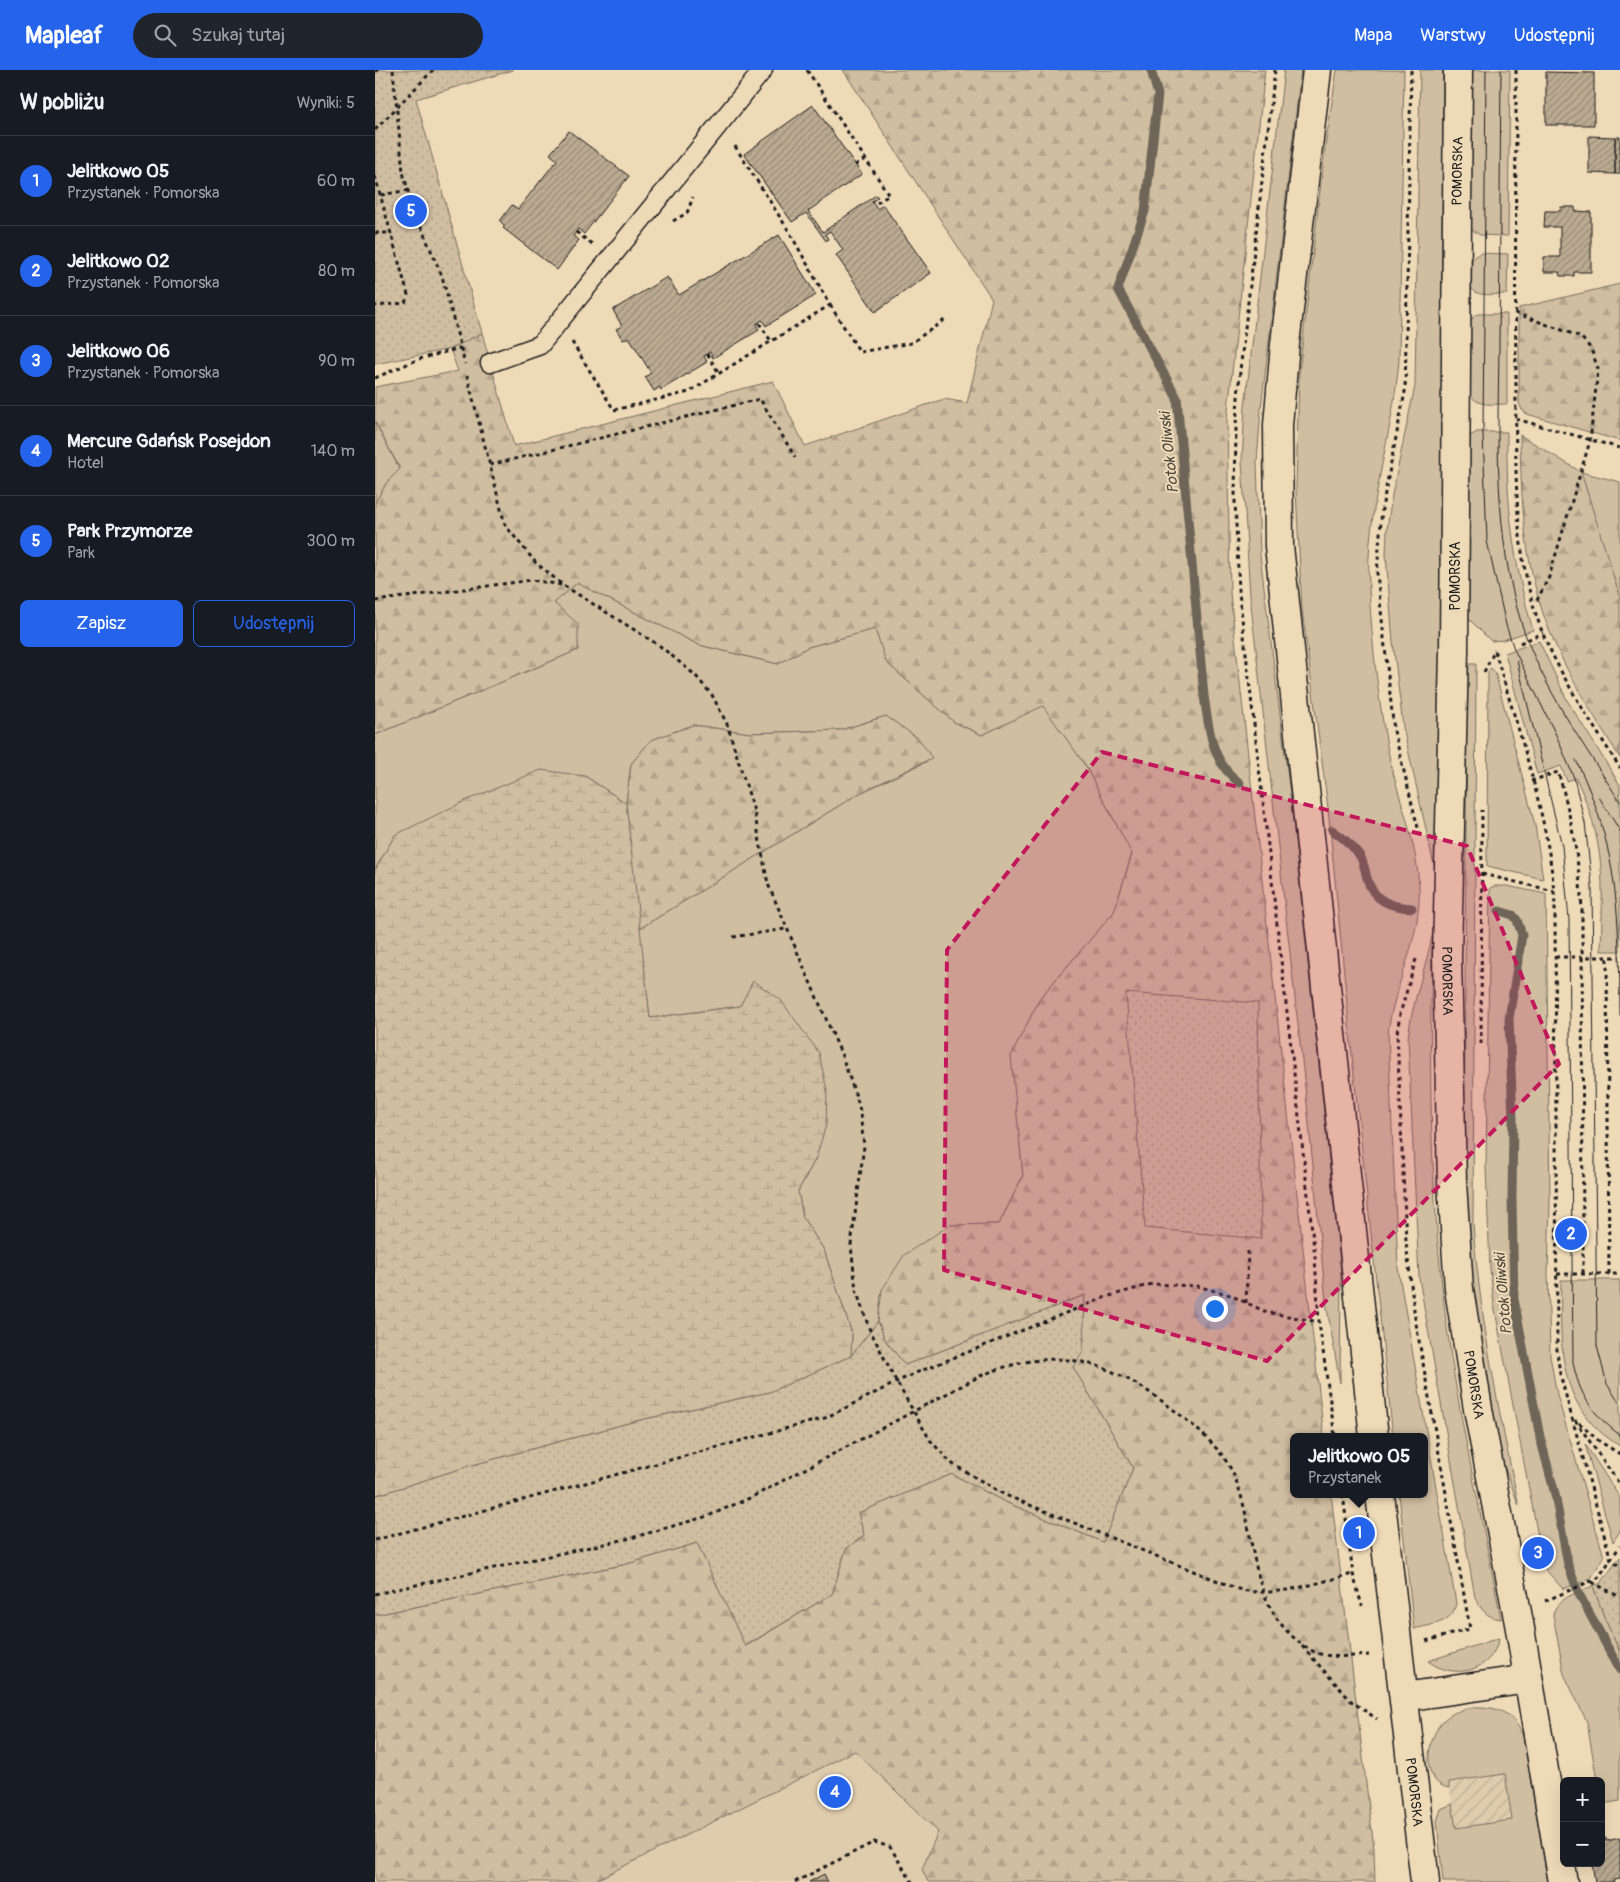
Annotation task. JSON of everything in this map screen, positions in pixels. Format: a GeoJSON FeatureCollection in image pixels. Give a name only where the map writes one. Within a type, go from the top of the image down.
{"type":"FeatureCollection","features":[{"type":"Feature","properties":{"kind":"street"},"geometry":{"type":"LineString","coordinates":[[1317,70],[1277,425],[1279,546],[1374,1433]]}},
{"type":"Feature","properties":{"kind":"street","name":"POMORSKA"},"geometry":{"type":"LineString","coordinates":[[1458,70],[1454,651],[1447,957],[1451,1183],[1459,1289],[1475,1391],[1563,1882]]}},
{"type":"Feature","properties":{"kind":"street","name":"POMORSKA"},"geometry":{"type":"LineString","coordinates":[[1380,1498],[1425,1882]]}},
{"type":"Feature","properties":{"kind":"street"},"geometry":{"type":"LineString","coordinates":[[1404,1697],[1528,1680]]}},
{"type":"Feature","properties":{"kind":"lane"},"geometry":{"type":"LineString","coordinates":[[490,363],[540,345],[763,70]]}},
{"type":"Feature","properties":{"kind":"path"},"geometry":{"type":"LineString","coordinates":[[375,71],[379,70]]}},
{"type":"Feature","properties":{"kind":"path"},"geometry":{"type":"LineString","coordinates":[[393,70],[403,172],[412,206],[441,276],[505,525],[536,563],[563,585],[660,646],[695,676],[712,695],[730,733],[754,811],[768,884],[842,1056],[859,1105],[864,1146],[851,1245],[855,1290],[869,1328],[912,1412],[930,1440],[951,1463],[1005,1495],[1225,1585],[1247,1592],[1263,1593],[1353,1574]]}},
{"type":"Feature","properties":{"kind":"path"},"geometry":{"type":"LineString","coordinates":[[375,130],[433,70]]}},
{"type":"Feature","properties":{"kind":"path"},"geometry":{"type":"LineString","coordinates":[[807,70],[889,195],[874,205]]}},
{"type":"Feature","properties":{"kind":"path"},"geometry":{"type":"LineString","coordinates":[[1411,70],[1405,392],[1382,508],[1377,572],[1394,731],[1421,841]]}},
{"type":"Feature","properties":{"kind":"path"},"geometry":{"type":"LineString","coordinates":[[1516,70],[1516,419],[1518,520],[1526,575],[1543,633],[1567,680],[1620,768]]}},
{"type":"Feature","properties":{"kind":"path"},"geometry":{"type":"LineString","coordinates":[[730,138],[790,233],[830,305],[860,352],[911,343],[946,320]]}},
{"type":"Feature","properties":{"kind":"path"},"geometry":{"type":"LineString","coordinates":[[855,165],[865,159]]}},
{"type":"Feature","properties":{"kind":"path"},"geometry":{"type":"LineString","coordinates":[[375,176],[408,295],[405,303],[375,306]]}},
{"type":"Feature","properties":{"kind":"path"},"geometry":{"type":"LineString","coordinates":[[381,195],[409,190]]}},
{"type":"Feature","properties":{"kind":"path"},"geometry":{"type":"LineString","coordinates":[[375,233],[392,233]]}},
{"type":"Feature","properties":{"kind":"path"},"geometry":{"type":"LineString","coordinates":[[569,338],[614,410],[689,392],[830,305]]}},
{"type":"Feature","properties":{"kind":"path"},"geometry":{"type":"LineString","coordinates":[[1515,313],[1581,337],[1591,349],[1598,369],[1590,441],[1549,577],[1534,605]]}},
{"type":"Feature","properties":{"kind":"path"},"geometry":{"type":"LineString","coordinates":[[759,322],[771,341]]}},
{"type":"Feature","properties":{"kind":"path"},"geometry":{"type":"LineString","coordinates":[[375,378],[419,359],[461,348]]}},
{"type":"Feature","properties":{"kind":"path"},"geometry":{"type":"LineString","coordinates":[[707,354],[719,373]]}},
{"type":"Feature","properties":{"kind":"path"},"geometry":{"type":"LineString","coordinates":[[490,464],[760,399],[795,457]]}},
{"type":"Feature","properties":{"kind":"path"},"geometry":{"type":"LineString","coordinates":[[1516,419],[1620,448]]}},
{"type":"Feature","properties":{"kind":"path"},"geometry":{"type":"LineString","coordinates":[[375,601],[531,580],[563,585]]}},
{"type":"Feature","properties":{"kind":"path"},"geometry":{"type":"LineString","coordinates":[[1520,643],[1543,633]]}},
{"type":"Feature","properties":{"kind":"path"},"geometry":{"type":"LineString","coordinates":[[1482,675],[1495,650],[1546,831],[1554,890],[1558,1362],[1611,1560],[1620,1566]]}},
{"type":"Feature","properties":{"kind":"path"},"geometry":{"type":"LineString","coordinates":[[1531,780],[1559,772],[1570,811],[1579,862],[1582,957],[1583,1274]]}},
{"type":"Feature","properties":{"kind":"path"},"geometry":{"type":"LineString","coordinates":[[1481,1050],[1482,804]]}},
{"type":"Feature","properties":{"kind":"path"},"geometry":{"type":"LineString","coordinates":[[1482,874],[1554,890]]}},
{"type":"Feature","properties":{"kind":"path"},"geometry":{"type":"LineString","coordinates":[[733,937],[787,929]]}},
{"type":"Feature","properties":{"kind":"path"},"geometry":{"type":"LineString","coordinates":[[1418,954],[1400,1014],[1397,1033],[1406,1242],[1415,1318],[1470,1629]]}},
{"type":"Feature","properties":{"kind":"path"},"geometry":{"type":"LineString","coordinates":[[1555,957],[1620,957]]}},
{"type":"Feature","properties":{"kind":"path"},"geometry":{"type":"LineString","coordinates":[[1607,958],[1609,1274]]}},
{"type":"Feature","properties":{"kind":"path"},"geometry":{"type":"LineString","coordinates":[[1246,1303],[1248,1250]]}},
{"type":"Feature","properties":{"kind":"path"},"geometry":{"type":"LineString","coordinates":[[1557,1274],[1620,1274]]}},
{"type":"Feature","properties":{"kind":"path"},"geometry":{"type":"LineString","coordinates":[[375,1540],[806,1424],[844,1410],[896,1382],[1106,1297],[1152,1284],[1197,1286],[1279,1316],[1319,1322]]}},
{"type":"Feature","properties":{"kind":"path"},"geometry":{"type":"LineString","coordinates":[[375,1594],[631,1538],[708,1516],[752,1497],[980,1376],[1021,1362],[1042,1360],[1084,1362],[1125,1376],[1157,1397],[1205,1437],[1228,1464],[1240,1492],[1263,1593],[1277,1620],[1351,1701],[1379,1721]]}},
{"type":"Feature","properties":{"kind":"path"},"geometry":{"type":"LineString","coordinates":[[1573,1417],[1599,1441],[1620,1454]]}},
{"type":"Feature","properties":{"kind":"path"},"geometry":{"type":"LineString","coordinates":[[1573,1417],[1620,1485]]}},
{"type":"Feature","properties":{"kind":"path"},"geometry":{"type":"LineString","coordinates":[[1344,1498],[1353,1574],[1363,1610]]}},
{"type":"Feature","properties":{"kind":"path"},"geometry":{"type":"LineString","coordinates":[[1545,1601],[1592,1582],[1602,1573],[1620,1546]]}},
{"type":"Feature","properties":{"kind":"path"},"geometry":{"type":"LineString","coordinates":[[1592,1582],[1620,1597]]}},
{"type":"Feature","properties":{"kind":"path"},"geometry":{"type":"LineString","coordinates":[[1543,1592],[1546,1609]]}},
{"type":"Feature","properties":{"kind":"path"},"geometry":{"type":"LineString","coordinates":[[1296,1640],[1308,1648],[1332,1656],[1374,1655]]}},
{"type":"Feature","properties":{"kind":"path"},"geometry":{"type":"LineString","coordinates":[[795,1882],[874,1842],[890,1847],[912,1882]]}},
{"type":"Feature","properties":{"kind":"highlighted area"},"geometry":{"type":"Polygon","coordinates":[[[1102,752],[1467,846],[1559,1064],[1267,1361],[944,1270],[947,950],[1102,752]]]}},
{"type":"Feature","properties":{"kind":"shaded area"},"geometry":{"type":"Polygon","coordinates":[[[855,1751],[988,1882],[592,1882],[855,1751]]]}},
{"type":"Feature","properties":{"kind":"shaded area"},"geometry":{"type":"Polygon","coordinates":[[[1505,1774],[1512,1821],[1455,1829],[1449,1782],[1505,1774]]]}},
{"type":"Feature","properties":{"kind":"green space"},"geometry":{"type":"Polygon","coordinates":[[[375,70],[513,70],[416,99],[482,333],[450,349],[375,364],[375,70]]]}},
{"type":"Feature","properties":{"kind":"green space"},"geometry":{"type":"Polygon","coordinates":[[[843,70],[1265,70],[1227,419],[1230,593],[1324,1433],[1290,1433],[1290,1498],[1331,1498],[1374,1849],[1375,1882],[928,1882],[922,1869],[938,1832],[855,1751],[592,1882],[375,1882],[375,1615],[627,1564],[697,1543],[746,1646],[832,1594],[846,1549],[864,1535],[858,1513],[952,1474],[1005,1502],[1103,1542],[1133,1468],[1073,1367],[1085,1295],[905,1365],[885,1340],[878,1321],[882,1290],[904,1255],[950,1225],[999,1224],[1023,1176],[1011,1056],[1040,998],[1114,912],[1132,854],[1085,765],[1043,706],[982,735],[954,722],[886,662],[875,629],[808,647],[778,664],[699,645],[577,583],[554,603],[578,624],[578,650],[375,735],[375,503],[387,482],[400,469],[375,422],[375,387],[458,371],[450,349],[482,333],[514,446],[773,381],[805,446],[944,399],[967,403],[992,299],[843,70]]]}},
{"type":"Feature","properties":{"kind":"green space"},"geometry":{"type":"Polygon","coordinates":[[[1284,70],[1301,70],[1261,408],[1257,462],[1260,555],[1290,794],[1341,1273],[1340,1383],[1326,1302],[1308,1114],[1250,596],[1242,461],[1245,406],[1284,70]]]}},
{"type":"Feature","properties":{"kind":"green space"},"geometry":{"type":"Polygon","coordinates":[[[1337,70],[1404,70],[1399,360],[1396,389],[1371,530],[1369,588],[1374,654],[1383,722],[1391,765],[1412,840],[1418,870],[1419,906],[1416,925],[1391,1014],[1388,1033],[1398,1268],[1427,1433],[1393,1433],[1354,1076],[1328,808],[1302,609],[1296,490],[1299,373],[1325,147],[1337,70]]]}},
{"type":"Feature","properties":{"kind":"green space"},"geometry":{"type":"Polygon","coordinates":[[[1420,70],[1443,70],[1440,658],[1436,874],[1403,727],[1393,642],[1386,555],[1387,529],[1392,495],[1415,386],[1420,70]]]}},
{"type":"Feature","properties":{"kind":"green space"},"geometry":{"type":"Polygon","coordinates":[[[1471,70],[1510,70],[1508,236],[1480,235],[1471,229],[1471,70]]]}},
{"type":"Feature","properties":{"kind":"green space"},"geometry":{"type":"Polygon","coordinates":[[[1480,253],[1508,254],[1507,294],[1482,294],[1477,293],[1471,287],[1472,259],[1480,253]]]}},
{"type":"Feature","properties":{"kind":"green space"},"geometry":{"type":"Polygon","coordinates":[[[1620,284],[1620,441],[1527,414],[1522,410],[1519,403],[1519,308],[1620,284]]]}},
{"type":"Feature","properties":{"kind":"green space"},"geometry":{"type":"Polygon","coordinates":[[[1507,314],[1507,404],[1482,403],[1470,395],[1470,322],[1475,315],[1507,314]]]}},
{"type":"Feature","properties":{"kind":"green space"},"geometry":{"type":"Polygon","coordinates":[[[375,422],[400,470],[387,482],[375,503],[375,422]]]}},
{"type":"Feature","properties":{"kind":"green space"},"geometry":{"type":"Polygon","coordinates":[[[1477,432],[1507,432],[1508,483],[1512,532],[1520,581],[1533,630],[1503,640],[1491,641],[1466,616],[1468,437],[1477,432]]]}},
{"type":"Feature","properties":{"kind":"green space"},"geometry":{"type":"Polygon","coordinates":[[[1520,435],[1581,472],[1620,597],[1620,758],[1565,665],[1541,608],[1529,560],[1521,485],[1520,435]]]}},
{"type":"Feature","properties":{"kind":"green space"},"geometry":{"type":"Polygon","coordinates":[[[1581,472],[1620,482],[1620,597],[1616,588],[1581,472]]]}},
{"type":"Feature","properties":{"kind":"green space"},"geometry":{"type":"Polygon","coordinates":[[[577,583],[699,645],[778,664],[808,647],[875,629],[887,663],[954,722],[982,735],[1043,705],[1085,765],[1132,853],[1114,912],[1040,998],[1012,1056],[1023,1176],[999,1224],[950,1225],[882,1290],[878,1321],[851,1356],[852,1334],[824,1250],[803,1218],[798,1191],[816,1158],[753,982],[740,1006],[650,1018],[639,929],[858,794],[932,759],[886,716],[841,730],[750,733],[693,725],[651,740],[631,764],[626,803],[585,776],[395,835],[375,870],[375,735],[578,650],[577,624],[554,603],[577,583]]]}},
{"type":"Feature","properties":{"kind":"green space"},"geometry":{"type":"Polygon","coordinates":[[[1539,641],[1567,700],[1620,785],[1620,951],[1601,951],[1601,863],[1598,843],[1586,801],[1576,778],[1567,781],[1561,766],[1537,774],[1505,653],[1539,641]]]}},
{"type":"Feature","properties":{"kind":"green space"},"geometry":{"type":"Polygon","coordinates":[[[1467,664],[1476,664],[1473,1224],[1485,1330],[1519,1506],[1496,1444],[1469,1276],[1464,1165],[1467,664]]]}},
{"type":"Feature","properties":{"kind":"green space"},"geometry":{"type":"Polygon","coordinates":[[[1491,668],[1495,672],[1535,825],[1543,879],[1487,866],[1488,672],[1491,668]]]}},
{"type":"Feature","properties":{"kind":"green space"},"geometry":{"type":"Polygon","coordinates":[[[886,716],[919,739],[932,758],[858,794],[639,929],[626,803],[631,764],[651,740],[693,725],[750,733],[841,730],[886,716]]]}},
{"type":"Feature","properties":{"kind":"green space"},"geometry":{"type":"Polygon","coordinates":[[[541,770],[585,776],[626,803],[650,1018],[740,1006],[753,981],[780,999],[819,1053],[827,1091],[826,1125],[816,1158],[798,1191],[803,1218],[824,1250],[852,1334],[851,1356],[770,1392],[636,1421],[469,1466],[375,1496],[375,870],[395,835],[467,800],[541,770]]]}},
{"type":"Feature","properties":{"kind":"green space"},"geometry":{"type":"Polygon","coordinates":[[[1494,886],[1507,886],[1546,894],[1550,1356],[1557,1395],[1604,1557],[1591,1578],[1563,1589],[1544,1568],[1494,1305],[1490,1268],[1486,1167],[1490,888],[1494,886]]]}},
{"type":"Feature","properties":{"kind":"green space"},"geometry":{"type":"Polygon","coordinates":[[[1433,932],[1431,1029],[1432,1127],[1441,1273],[1451,1358],[1464,1433],[1501,1619],[1491,1617],[1485,1612],[1479,1606],[1475,1597],[1419,1278],[1408,1038],[1433,932]]]}},
{"type":"Feature","properties":{"kind":"green space"},"geometry":{"type":"Polygon","coordinates":[[[1126,993],[1258,1003],[1261,1239],[1145,1228],[1126,993]]]}},
{"type":"Feature","properties":{"kind":"green space"},"geometry":{"type":"Polygon","coordinates":[[[1561,1280],[1620,1280],[1620,1446],[1599,1431],[1584,1413],[1573,1394],[1566,1373],[1562,1351],[1561,1280]]]}},
{"type":"Feature","properties":{"kind":"green space"},"geometry":{"type":"Polygon","coordinates":[[[1085,1295],[1083,1352],[1073,1367],[1133,1468],[1103,1542],[1005,1502],[952,1474],[858,1513],[864,1535],[846,1549],[832,1594],[745,1646],[697,1543],[627,1564],[375,1615],[375,1496],[469,1466],[636,1421],[770,1392],[851,1356],[878,1321],[885,1340],[905,1365],[1085,1295]]]}},
{"type":"Feature","properties":{"kind":"green space"},"geometry":{"type":"Polygon","coordinates":[[[1428,1441],[1456,1603],[1451,1615],[1446,1619],[1414,1629],[1399,1498],[1428,1498],[1428,1441]]]}},
{"type":"Feature","properties":{"kind":"green space"},"geometry":{"type":"Polygon","coordinates":[[[1585,1444],[1620,1498],[1620,1531],[1613,1542],[1585,1444]]]}},
{"type":"Feature","properties":{"kind":"green space"},"geometry":{"type":"Polygon","coordinates":[[[1620,1557],[1620,1652],[1593,1586],[1601,1583],[1620,1557]]]}},
{"type":"Feature","properties":{"kind":"green space"},"geometry":{"type":"Polygon","coordinates":[[[1593,1586],[1620,1652],[1620,1801],[1605,1803],[1605,1777],[1596,1777],[1587,1722],[1564,1674],[1553,1615],[1558,1604],[1575,1593],[1593,1586]]]}},
{"type":"Feature","properties":{"kind":"green space"},"geometry":{"type":"Polygon","coordinates":[[[1499,1638],[1495,1650],[1488,1659],[1480,1666],[1470,1670],[1449,1670],[1438,1667],[1428,1661],[1499,1638]]]}},
{"type":"Feature","properties":{"kind":"green space"},"geometry":{"type":"Polygon","coordinates":[[[1472,1707],[1496,1709],[1503,1712],[1514,1721],[1523,1736],[1548,1882],[1443,1882],[1437,1821],[1441,1809],[1452,1804],[1456,1828],[1512,1820],[1505,1774],[1449,1782],[1449,1788],[1439,1784],[1433,1778],[1430,1769],[1430,1747],[1438,1727],[1450,1715],[1472,1707]]]}},
{"type":"Feature","properties":{"kind":"building"},"geometry":{"type":"Polygon","coordinates":[[[1546,72],[1594,73],[1594,125],[1546,125],[1546,72]]]}},
{"type":"Feature","properties":{"kind":"building"},"geometry":{"type":"Polygon","coordinates":[[[813,105],[862,174],[808,211],[823,232],[876,195],[878,197],[872,202],[877,209],[883,205],[931,273],[875,312],[836,255],[843,250],[830,231],[825,234],[828,239],[826,241],[806,213],[792,222],[744,154],[813,105]]]}},
{"type":"Feature","properties":{"kind":"building"},"geometry":{"type":"Polygon","coordinates":[[[569,131],[629,176],[584,234],[578,229],[573,236],[579,240],[557,270],[503,228],[505,226],[500,221],[512,205],[518,209],[557,160],[550,154],[569,131]]]}},
{"type":"Feature","properties":{"kind":"building"},"geometry":{"type":"Polygon","coordinates":[[[1589,136],[1615,137],[1615,174],[1589,173],[1589,136]]]}},
{"type":"Feature","properties":{"kind":"building"},"geometry":{"type":"Polygon","coordinates":[[[1615,137],[1620,137],[1620,174],[1615,174],[1615,137]]]}},
{"type":"Feature","properties":{"kind":"building"},"geometry":{"type":"Polygon","coordinates":[[[1561,207],[1575,207],[1575,211],[1591,212],[1591,272],[1574,272],[1574,276],[1560,276],[1559,272],[1544,272],[1544,257],[1560,257],[1560,227],[1544,227],[1545,211],[1560,211],[1561,207]]]}},
{"type":"Feature","properties":{"kind":"building"},"geometry":{"type":"Polygon","coordinates":[[[779,235],[816,295],[766,326],[762,320],[756,324],[759,330],[713,358],[710,352],[704,356],[707,362],[661,390],[660,387],[654,391],[645,377],[651,373],[629,337],[623,340],[616,329],[622,326],[613,310],[667,277],[679,295],[779,235]]]}},
{"type":"Feature","properties":{"kind":"building"},"geometry":{"type":"Polygon","coordinates":[[[1605,1838],[1606,1841],[1620,1838],[1620,1879],[1613,1880],[1614,1882],[1595,1882],[1593,1867],[1605,1867],[1605,1838]]]}},
{"type":"Feature","properties":{"kind":"building"},"geometry":{"type":"Polygon","coordinates":[[[824,1874],[828,1882],[809,1882],[824,1874]]]}},
{"type":"Feature","properties":{"kind":"waterway","name":"Potok Oliwski"},"geometry":{"type":"LineString","coordinates":[[1151,70],[1158,95],[1145,211],[1118,289],[1177,398],[1204,696],[1210,732],[1217,755],[1230,775],[1240,783]]}},
{"type":"Feature","properties":{"kind":"waterway","name":"Potok Oliwski"},"geometry":{"type":"LineString","coordinates":[[1332,830],[1351,845],[1360,856],[1370,886],[1378,897],[1390,904],[1412,908]]}},
{"type":"Feature","properties":{"kind":"waterway","name":"Potok Oliwski"},"geometry":{"type":"LineString","coordinates":[[1499,911],[1513,915],[1517,920],[1522,935],[1509,1019],[1513,1119],[1514,1299],[1540,1437],[1555,1494],[1568,1565],[1579,1594],[1620,1670]]}},
{"type":"Feature","properties":{"kind":"tram line"},"geometry":{"type":"LineString","coordinates":[[1486,70],[1483,435],[1487,541],[1506,625],[1514,649],[1557,737],[1574,778],[1585,823],[1592,885],[1597,1346],[1607,1384],[1620,1404]]}},
{"type":"Feature","properties":{"kind":"tram line"},"geometry":{"type":"LineString","coordinates":[[1501,70],[1498,451],[1499,486],[1506,556],[1522,625],[1541,672],[1620,802]]}},
{"type":"Feature","properties":{"kind":"tram line"},"geometry":{"type":"LineString","coordinates":[[1517,661],[1562,846],[1569,919],[1573,1362],[1583,1394],[1602,1420],[1620,1435]]}},
{"type":"Feature","properties":{"kind":"tram line"},"geometry":{"type":"LineString","coordinates":[[1576,760],[1601,824],[1609,854],[1617,915],[1620,1016]]}},
{"type":"Feature","properties":{"kind":"tram line"},"geometry":{"type":"LineString","coordinates":[[1599,797],[1620,831]]}},
{"type":"Feature","properties":{"kind":"place","name":"Park Przymorze"},"geometry":{"type":"Point","coordinates":[411,211]}},
{"type":"Feature","properties":{"kind":"place","name":"Jelitkowo 02"},"geometry":{"type":"Point","coordinates":[1571,1234]}},
{"type":"Feature","properties":{"kind":"place","name":"Jelitkowo 05"},"geometry":{"type":"Point","coordinates":[1359,1533]}},
{"type":"Feature","properties":{"kind":"place","name":"Jelitkowo 06"},"geometry":{"type":"Point","coordinates":[1538,1553]}},
{"type":"Feature","properties":{"kind":"place","name":"Mercure Gdańsk Posejdon"},"geometry":{"type":"Point","coordinates":[835,1792]}}]}
